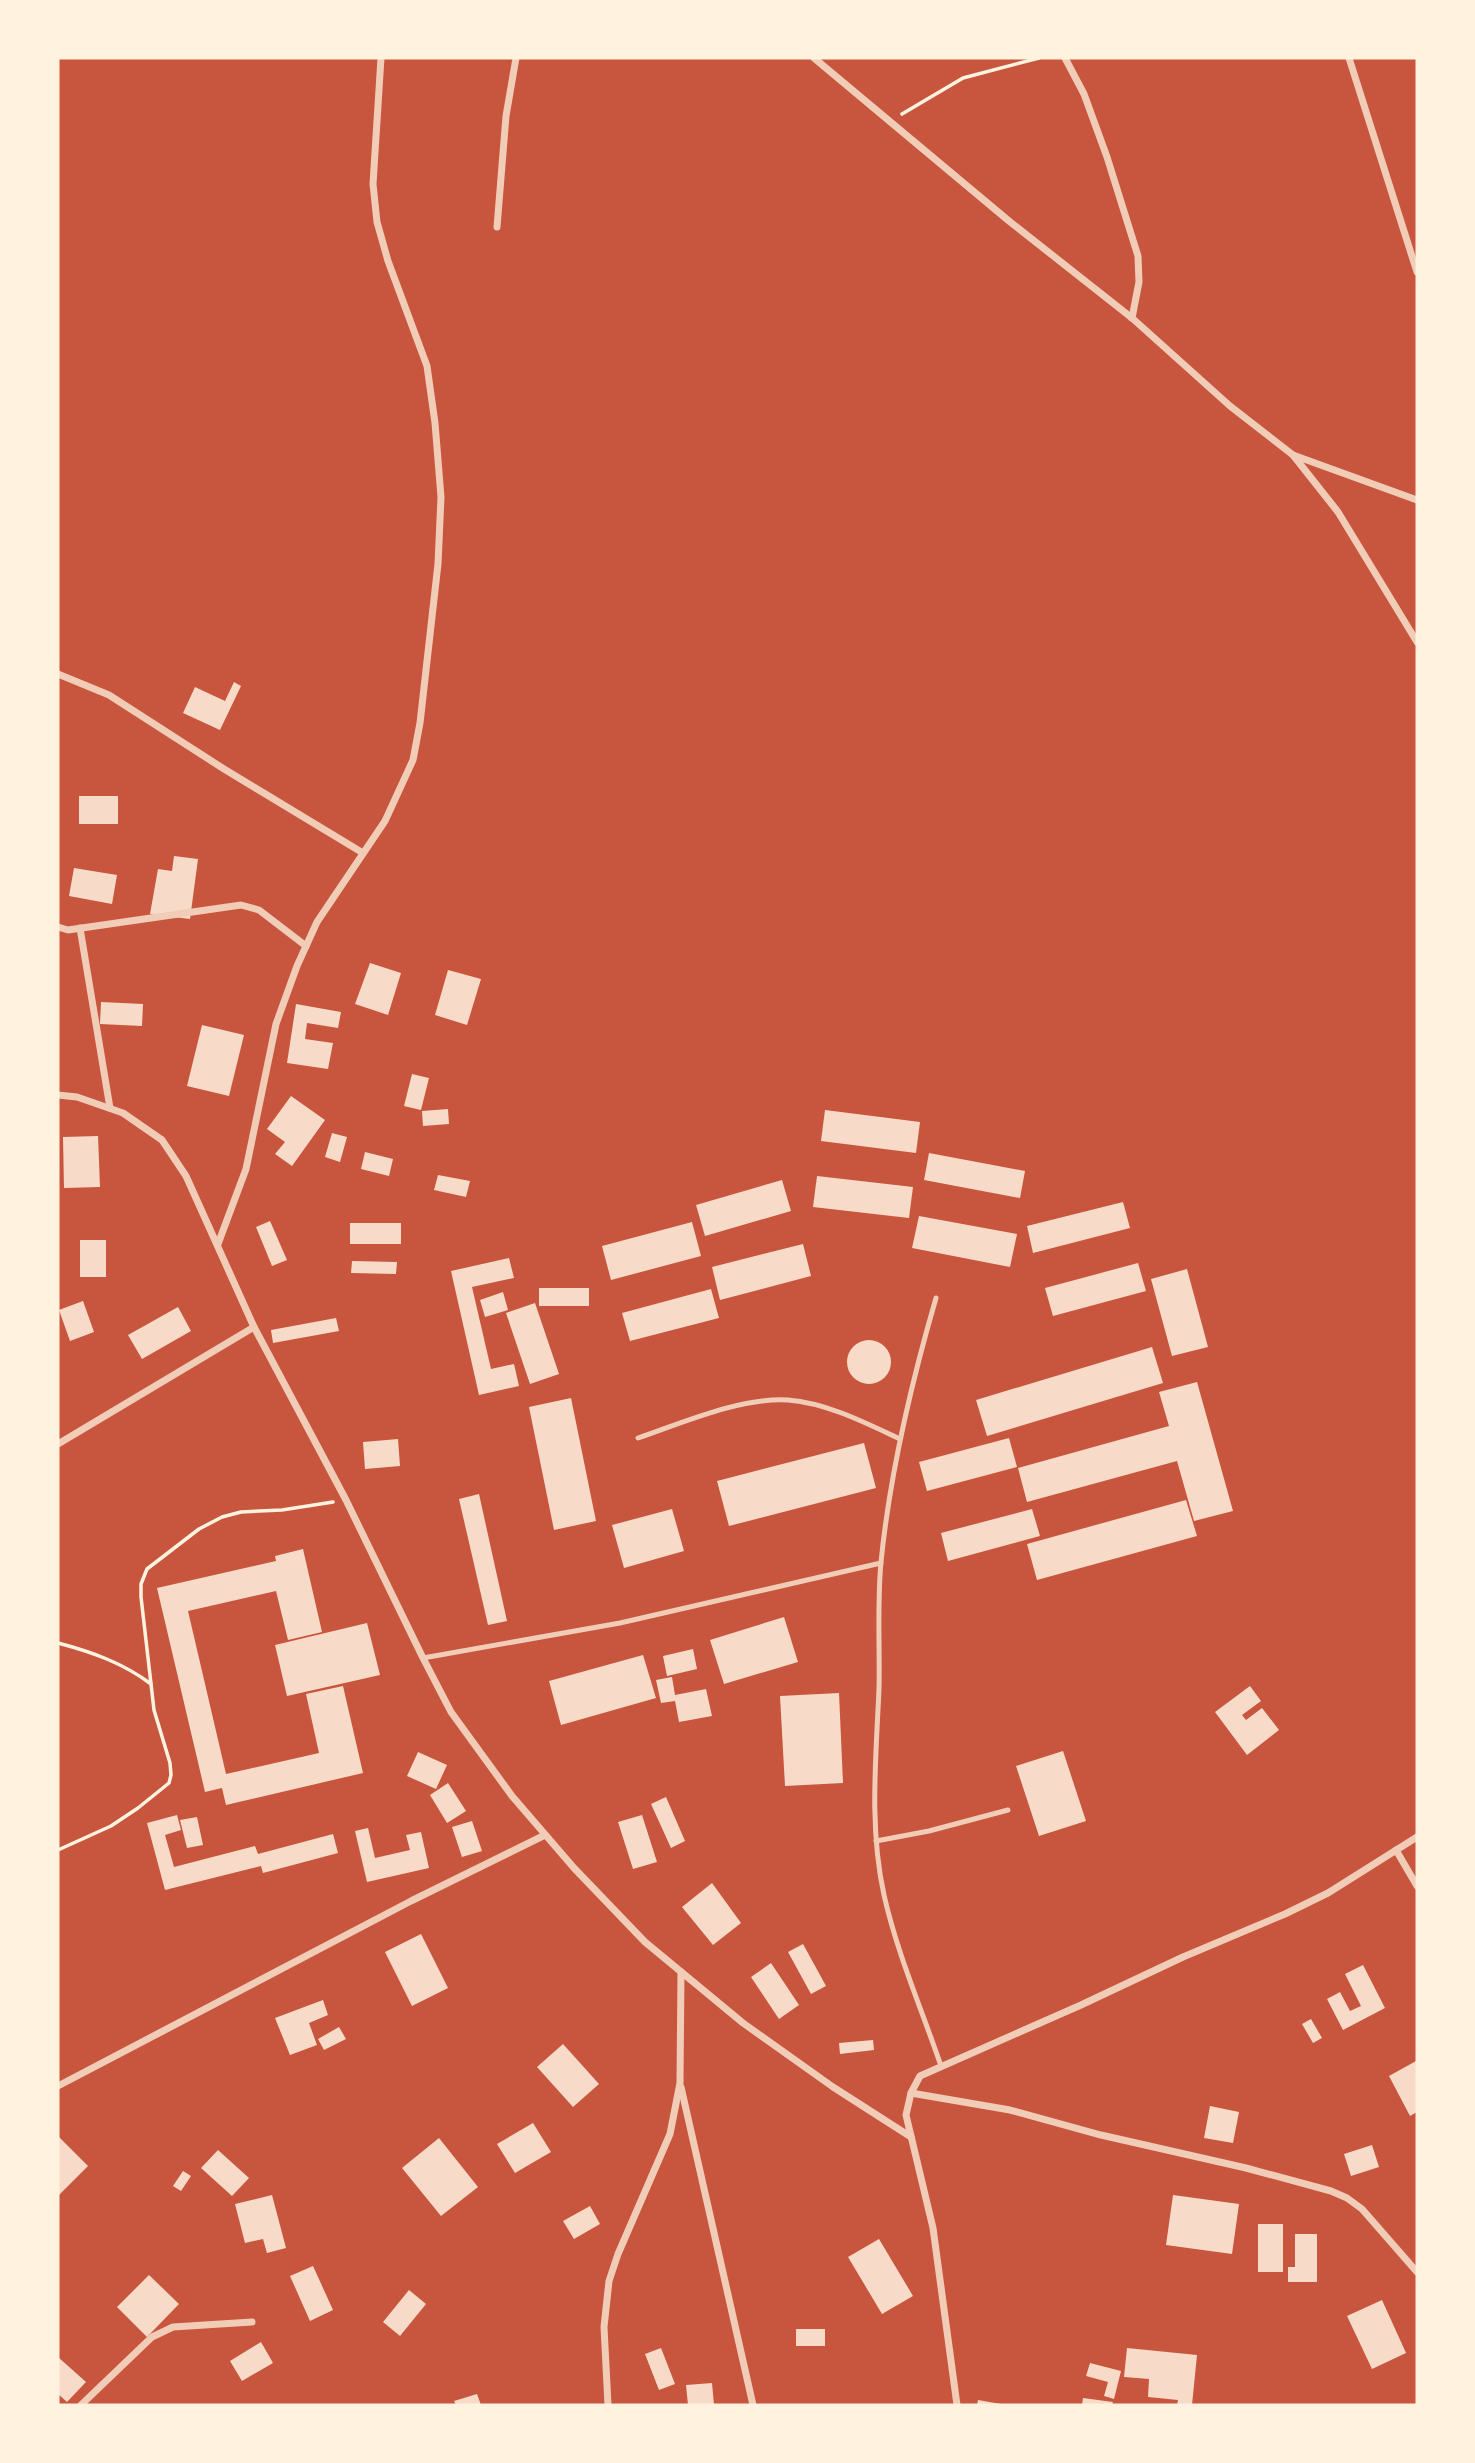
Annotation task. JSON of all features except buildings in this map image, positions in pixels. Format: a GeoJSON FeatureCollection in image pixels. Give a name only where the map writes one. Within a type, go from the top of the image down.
{"type":"FeatureCollection","features":[{"type":"Feature","properties":{"kind":"street"},"geometry":{"type":"LineString","coordinates":[[218,1244],[246,1169],[276,1024],[306,946],[317,922],[385,821],[413,760],[420,723],[438,564],[441,497],[427,366],[388,261],[377,222],[373,184],[381,58]]}},
{"type":"Feature","properties":{"kind":"street"},"geometry":{"type":"LineString","coordinates":[[497,227],[506,116],[516,58]]}},
{"type":"Feature","properties":{"kind":"street"},"geometry":{"type":"LineString","coordinates":[[814,58],[887,121],[1132,318],[1230,406],[1293,455],[1338,512],[1417,642]]}},
{"type":"Feature","properties":{"kind":"street"},"geometry":{"type":"LineString","coordinates":[[1065,58],[1084,94],[1138,256],[1139,282],[1132,318]]}},
{"type":"Feature","properties":{"kind":"street"},"geometry":{"type":"LineString","coordinates":[[1349,58],[1417,272]]}},
{"type":"Feature","properties":{"kind":"street"},"geometry":{"type":"LineString","coordinates":[[1293,455],[1417,499]]}},
{"type":"Feature","properties":{"kind":"street"},"geometry":{"type":"LineString","coordinates":[[58,674],[109,695],[363,853]]}},
{"type":"Feature","properties":{"kind":"street"},"geometry":{"type":"LineString","coordinates":[[58,927],[80,928],[242,905],[259,910],[306,946]]}},
{"type":"Feature","properties":{"kind":"street"},"geometry":{"type":"LineString","coordinates":[[80,928],[110,1108]]}},
{"type":"Feature","properties":{"kind":"street"},"geometry":{"type":"LineString","coordinates":[[58,1095],[77,1097],[124,1112],[162,1140],[186,1176],[254,1327],[345,1500],[451,1712],[512,1796],[645,1942],[754,2031],[833,2087],[911,2137]]}},
{"type":"Feature","properties":{"kind":"street"},"geometry":{"type":"LineString","coordinates":[[58,1444],[254,1327]]}},
{"type":"Feature","properties":{"kind":"street"},"geometry":{"type":"LineString","coordinates":[[58,2086],[375,1919],[545,1835]]}},
{"type":"Feature","properties":{"kind":"street"},"geometry":{"type":"LineString","coordinates":[[957,2405],[933,2228],[906,2115],[911,2093],[920,2076],[1285,1914],[1328,1893],[1417,1837]]}},
{"type":"Feature","properties":{"kind":"street"},"geometry":{"type":"LineString","coordinates":[[1396,1850],[1417,1886]]}},
{"type":"Feature","properties":{"kind":"street"},"geometry":{"type":"LineString","coordinates":[[608,2405],[604,2328],[608,2281],[670,2134],[680,2083],[681,1972]]}},
{"type":"Feature","properties":{"kind":"street"},"geometry":{"type":"LineString","coordinates":[[680,2083],[753,2405]]}},
{"type":"Feature","properties":{"kind":"street"},"geometry":{"type":"LineString","coordinates":[[911,2093],[1010,2110],[1331,2191],[1362,2208],[1417,2272]]}},
{"type":"Feature","properties":{"kind":"street"},"geometry":{"type":"LineString","coordinates":[[80,2405],[152,2337],[162,2331],[173,2327],[252,2322]]}},
{"type":"Feature","properties":{"kind":"lane"},"geometry":{"type":"LineString","coordinates":[[936,1298],[915,1371],[900,1439],[881,1563],[874,1789],[876,1841],[887,1906],[941,2066]]}},
{"type":"Feature","properties":{"kind":"lane"},"geometry":{"type":"LineString","coordinates":[[638,1437],[725,1410],[761,1402],[789,1400],[839,1414],[900,1439]]}},
{"type":"Feature","properties":{"kind":"lane"},"geometry":{"type":"LineString","coordinates":[[423,1658],[620,1623],[881,1563]]}},
{"type":"Feature","properties":{"kind":"lane"},"geometry":{"type":"LineString","coordinates":[[876,1841],[929,1831],[1008,1810]]}},
{"type":"Feature","properties":{"kind":"path"},"geometry":{"type":"LineString","coordinates":[[887,121],[921,105],[964,78],[1039,58]]}},
{"type":"Feature","properties":{"kind":"path"},"geometry":{"type":"LineString","coordinates":[[58,1850],[111,1826],[169,1783],[170,1763],[151,1684],[141,1597],[141,1584],[147,1569],[199,1529],[222,1517],[241,1512],[282,1510],[345,1500]]}},
{"type":"Feature","properties":{"kind":"path"},"geometry":{"type":"LineString","coordinates":[[58,1643],[108,1659],[132,1670],[151,1684]]}}]}
